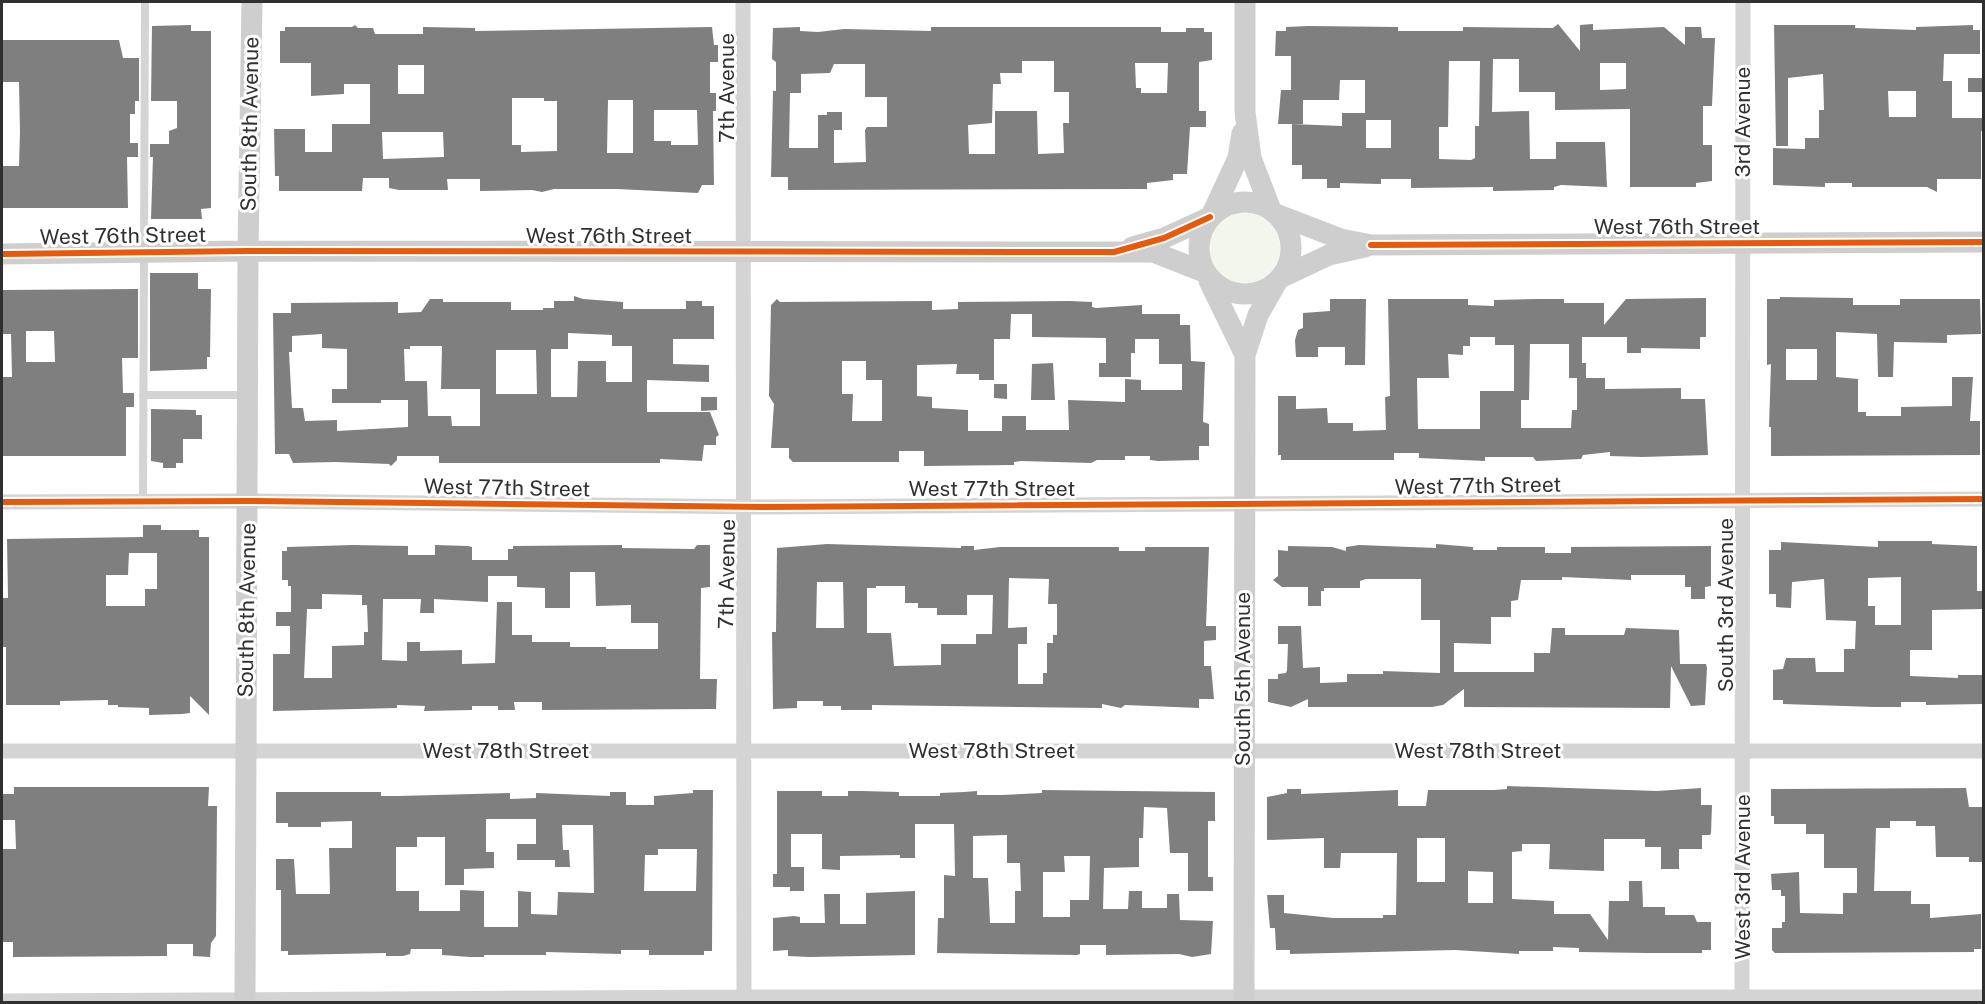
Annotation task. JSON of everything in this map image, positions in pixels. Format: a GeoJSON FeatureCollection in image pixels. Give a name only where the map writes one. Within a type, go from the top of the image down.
{"type":"FeatureCollection","features":[{"type":"Feature","properties":{"kind":"street","name":"South 8th Avenue"},"geometry":{"type":"LineString","coordinates":[[245,1002],[248,251],[252,2]]}},
{"type":"Feature","properties":{"kind":"street","name":"7th Avenue"},"geometry":{"type":"LineString","coordinates":[[743,2],[744,1000]]}},
{"type":"Feature","properties":{"kind":"street"},"geometry":{"type":"LineString","coordinates":[[1245,2],[1245,112],[1251,158],[1273,212]]}},
{"type":"Feature","properties":{"kind":"street","name":"3rd Avenue"},"geometry":{"type":"LineString","coordinates":[[1742,243],[1743,2]]}},
{"type":"Feature","properties":{"kind":"street"},"geometry":{"type":"LineString","coordinates":[[1211,216],[1223,207],[1241,202],[1260,204],[1273,212],[1285,225],[1290,238],[1291,252],[1288,266],[1279,279],[1266,290],[1241,295],[1224,290],[1205,273],[1199,258],[1198,243],[1202,229],[1211,216],[1238,158],[1245,112]]}},
{"type":"Feature","properties":{"kind":"street","name":"West 76th Street"},"geometry":{"type":"LineString","coordinates":[[1273,212],[1341,239],[1371,245],[1983,243]]}},
{"type":"Feature","properties":{"kind":"street","name":"West 76th Street"},"geometry":{"type":"LineString","coordinates":[[1114,252],[1164,238],[1211,216]]}},
{"type":"Feature","properties":{"kind":"street","name":"South 3rd Avenue"},"geometry":{"type":"LineString","coordinates":[[1742,243],[1743,751]]}},
{"type":"Feature","properties":{"kind":"street","name":"West 76th Street"},"geometry":{"type":"LineString","coordinates":[[1279,279],[1329,255],[1371,245]]}},
{"type":"Feature","properties":{"kind":"street","name":"West 76th Street"},"geometry":{"type":"LineString","coordinates":[[2,254],[248,251],[1152,252],[1205,273]]}},
{"type":"Feature","properties":{"kind":"street","name":"South 5th Avenue"},"geometry":{"type":"LineString","coordinates":[[1205,273],[1245,355]]}},
{"type":"Feature","properties":{"kind":"street","name":"South 5th Avenue"},"geometry":{"type":"LineString","coordinates":[[1244,1000],[1245,355],[1257,315],[1279,279]]}},
{"type":"Feature","properties":{"kind":"street","name":"West 77th Street"},"geometry":{"type":"LineString","coordinates":[[2,502],[248,501],[745,507],[1983,498]]}},
{"type":"Feature","properties":{"kind":"street","name":"West 78th Street"},"geometry":{"type":"LineString","coordinates":[[2,751],[1983,751]]}},
{"type":"Feature","properties":{"kind":"street","name":"West 3rd Avenue"},"geometry":{"type":"LineString","coordinates":[[1742,1000],[1743,751]]}},
{"type":"Feature","properties":{"kind":"street"},"geometry":{"type":"LineString","coordinates":[[2,1001],[1742,1000],[1983,997]]}},
{"type":"Feature","properties":{"kind":"lane"},"geometry":{"type":"LineString","coordinates":[[143,502],[145,2]]}},
{"type":"Feature","properties":{"kind":"lane"},"geometry":{"type":"LineString","coordinates":[[143,395],[248,395]]}},
{"type":"Feature","properties":{"kind":"shaded area"},"geometry":{"type":"Polygon","coordinates":[[[1244,212],[1264,218],[1274,228],[1280,248],[1274,268],[1264,278],[1244,284],[1224,278],[1214,268],[1208,248],[1214,228],[1224,218],[1244,212]]]}},
{"type":"Feature","properties":{"kind":"building"},"geometry":{"type":"Polygon","coordinates":[[[1558,24],[1580,51],[1580,25],[1593,24],[1593,30],[1664,27],[1685,45],[1685,27],[1701,27],[1702,38],[1715,38],[1712,106],[1703,106],[1703,145],[1712,145],[1712,181],[1696,183],[1696,187],[1630,187],[1630,109],[1555,110],[1555,92],[1519,92],[1519,59],[1493,59],[1492,112],[1529,111],[1530,159],[1556,159],[1556,142],[1605,142],[1607,187],[1561,185],[1554,187],[1554,190],[1493,191],[1493,187],[1411,188],[1411,179],[1381,179],[1381,184],[1340,183],[1340,188],[1327,188],[1327,179],[1302,179],[1302,165],[1292,165],[1292,124],[1278,124],[1281,90],[1291,90],[1291,56],[1275,56],[1276,31],[1286,31],[1286,27],[1398,27],[1398,31],[1463,31],[1463,27],[1553,28],[1558,24]],[[1449,61],[1448,127],[1439,127],[1439,159],[1471,160],[1475,158],[1475,126],[1479,126],[1480,61],[1449,61]],[[1600,63],[1600,90],[1626,89],[1626,63],[1600,63]],[[1340,80],[1339,100],[1303,100],[1303,124],[1292,124],[1342,126],[1342,113],[1365,113],[1365,80],[1340,80]],[[1366,120],[1366,148],[1391,148],[1391,120],[1366,120]]]}},
{"type":"Feature","properties":{"kind":"building"},"geometry":{"type":"Polygon","coordinates":[[[191,25],[191,31],[211,31],[211,208],[201,209],[202,219],[151,219],[153,157],[150,157],[150,144],[169,144],[169,131],[177,128],[177,101],[151,101],[152,26],[191,25]]]}},
{"type":"Feature","properties":{"kind":"building"},"geometry":{"type":"Polygon","coordinates":[[[355,25],[358,28],[373,28],[375,34],[423,34],[423,27],[475,28],[475,31],[712,27],[714,45],[718,45],[718,62],[710,62],[710,93],[716,93],[716,111],[713,111],[714,185],[702,185],[698,193],[617,189],[554,189],[542,192],[532,190],[480,191],[480,179],[447,179],[448,190],[399,190],[389,188],[389,178],[363,178],[362,191],[279,191],[279,176],[275,176],[274,129],[305,129],[305,152],[332,152],[332,124],[370,124],[370,84],[344,84],[344,94],[311,96],[311,63],[280,63],[280,31],[285,31],[285,27],[352,27],[355,25]],[[398,65],[398,94],[424,94],[424,65],[398,65]],[[512,98],[512,145],[521,145],[521,152],[557,151],[557,101],[544,101],[544,98],[512,98]],[[608,100],[607,153],[633,153],[633,100],[608,100]],[[654,110],[654,141],[671,141],[671,145],[698,145],[697,110],[654,110]],[[382,132],[383,159],[444,157],[443,132],[382,132]]]}},
{"type":"Feature","properties":{"kind":"building"},"geometry":{"type":"Polygon","coordinates":[[[1774,25],[1855,25],[1855,28],[1916,30],[1916,27],[1973,25],[1973,30],[1980,30],[1980,54],[1944,54],[1943,81],[1952,81],[1952,118],[1983,118],[1981,179],[1937,179],[1937,192],[1927,187],[1852,187],[1852,183],[1825,183],[1825,187],[1773,185],[1773,148],[1805,149],[1805,138],[1819,138],[1819,110],[1824,110],[1823,74],[1788,78],[1788,146],[1776,146],[1774,25]],[[1888,91],[1889,117],[1916,117],[1916,91],[1888,91]]]}},
{"type":"Feature","properties":{"kind":"building"},"geometry":{"type":"Polygon","coordinates":[[[800,27],[800,31],[818,32],[844,29],[931,31],[931,27],[1161,27],[1161,32],[1186,32],[1186,28],[1204,28],[1204,32],[1212,32],[1212,60],[1199,62],[1199,111],[1206,111],[1206,127],[1190,127],[1187,174],[1173,174],[1173,180],[1147,183],[1147,189],[788,190],[788,177],[771,177],[773,91],[776,91],[776,62],[772,59],[773,28],[800,27]],[[1022,61],[1022,73],[1000,73],[1001,84],[993,84],[992,123],[968,125],[969,154],[995,154],[995,111],[1037,111],[1038,154],[1064,153],[1063,123],[1069,123],[1069,92],[1054,92],[1054,61],[1022,61]],[[1135,63],[1136,88],[1141,88],[1141,93],[1167,93],[1168,63],[1135,63]],[[834,64],[830,73],[801,74],[801,93],[790,93],[789,148],[818,148],[818,115],[827,115],[827,112],[842,112],[842,130],[834,130],[834,163],[866,162],[865,130],[867,127],[887,127],[887,97],[865,97],[865,64],[834,64]]]}},
{"type":"Feature","properties":{"kind":"building"},"geometry":{"type":"Polygon","coordinates":[[[2,40],[119,40],[123,58],[139,58],[139,101],[135,101],[135,114],[130,114],[130,143],[138,143],[138,157],[127,157],[128,208],[2,208],[2,166],[19,166],[20,132],[19,82],[2,82],[2,40]]]}},
{"type":"Feature","properties":{"kind":"building"},"geometry":{"type":"Polygon","coordinates":[[[1968,78],[1983,78],[1983,92],[1968,92],[1968,78]]]}},
{"type":"Feature","properties":{"kind":"building"},"geometry":{"type":"Polygon","coordinates":[[[150,273],[198,273],[198,289],[211,289],[210,357],[207,357],[207,369],[150,371],[150,273]]]}},
{"type":"Feature","properties":{"kind":"building"},"geometry":{"type":"Polygon","coordinates":[[[138,289],[138,358],[122,358],[123,393],[134,393],[134,407],[126,407],[126,456],[2,456],[2,377],[12,377],[11,334],[2,334],[2,290],[138,289]],[[26,331],[26,362],[55,362],[54,331],[26,331]]]}},
{"type":"Feature","properties":{"kind":"building"},"geometry":{"type":"Polygon","coordinates":[[[574,296],[583,299],[623,302],[623,309],[686,309],[686,301],[702,301],[702,306],[714,306],[714,339],[673,339],[673,364],[709,365],[709,382],[647,380],[647,412],[710,412],[719,435],[716,437],[716,445],[704,445],[702,461],[660,459],[660,463],[439,463],[439,456],[397,456],[397,460],[391,466],[389,464],[335,462],[293,463],[289,454],[275,454],[273,313],[291,313],[291,303],[398,302],[398,313],[421,312],[430,299],[443,299],[443,302],[511,302],[511,310],[543,310],[543,308],[554,308],[554,301],[574,301],[574,296]],[[568,333],[568,349],[551,349],[551,397],[577,397],[578,361],[606,361],[606,382],[632,382],[632,346],[612,346],[612,335],[568,333]],[[322,334],[292,336],[292,352],[289,352],[292,408],[303,408],[305,421],[337,420],[337,431],[408,427],[408,400],[381,400],[381,403],[332,403],[332,389],[347,389],[347,349],[322,348],[322,334]],[[410,346],[410,349],[404,349],[405,381],[427,381],[428,416],[451,416],[452,426],[480,426],[480,389],[441,389],[442,346],[410,346]],[[496,350],[496,394],[537,394],[536,350],[496,350]]]}},
{"type":"Feature","properties":{"kind":"building"},"geometry":{"type":"Polygon","coordinates":[[[1780,297],[1853,298],[1853,305],[1900,305],[1900,299],[1980,299],[1981,334],[1947,335],[1947,343],[1894,342],[1893,377],[1878,377],[1877,334],[1836,332],[1836,377],[1858,379],[1858,412],[1866,412],[1866,416],[1901,416],[1901,407],[1952,406],[1952,377],[1973,377],[1970,421],[1980,421],[1980,455],[1771,456],[1771,427],[1769,427],[1771,364],[1767,365],[1767,299],[1780,299],[1780,297]],[[1786,349],[1786,380],[1817,380],[1817,349],[1786,349]]]}},
{"type":"Feature","properties":{"kind":"building"},"geometry":{"type":"Polygon","coordinates":[[[1706,298],[1706,337],[1700,337],[1700,349],[1641,348],[1641,353],[1627,353],[1627,337],[1582,337],[1582,363],[1586,363],[1586,378],[1605,378],[1605,389],[1681,388],[1681,399],[1705,399],[1708,455],[1642,457],[1610,456],[1610,452],[1583,455],[1581,459],[1536,461],[1533,457],[1485,457],[1485,461],[1419,458],[1419,453],[1394,453],[1394,460],[1281,460],[1281,455],[1278,455],[1278,396],[1296,396],[1296,409],[1327,408],[1328,423],[1353,423],[1353,431],[1386,430],[1385,397],[1390,396],[1388,299],[1468,299],[1468,305],[1494,306],[1494,300],[1564,299],[1564,303],[1604,303],[1604,325],[1626,299],[1706,298]],[[1470,337],[1470,346],[1463,346],[1463,355],[1448,354],[1449,378],[1417,378],[1418,429],[1480,429],[1480,391],[1514,391],[1514,345],[1495,345],[1495,337],[1470,337]],[[1530,344],[1529,400],[1521,400],[1521,428],[1571,428],[1572,410],[1577,410],[1577,378],[1569,378],[1569,344],[1530,344]]]}},
{"type":"Feature","properties":{"kind":"building"},"geometry":{"type":"Polygon","coordinates":[[[777,299],[780,302],[932,301],[932,310],[958,309],[958,302],[1070,301],[1092,302],[1092,307],[1096,308],[1142,305],[1142,314],[1180,314],[1180,325],[1190,325],[1191,361],[1205,362],[1203,422],[1209,424],[1209,446],[1199,446],[1199,460],[1158,461],[1150,460],[1150,456],[1125,456],[1125,460],[1097,460],[1091,463],[1021,461],[1014,462],[1014,465],[924,466],[924,451],[899,451],[899,462],[793,462],[789,458],[789,448],[771,448],[774,404],[769,396],[771,305],[777,299]],[[1011,314],[1010,339],[994,339],[994,380],[979,380],[979,374],[956,374],[957,364],[917,365],[917,396],[932,397],[932,408],[968,410],[968,431],[1002,431],[1002,416],[1026,416],[1026,430],[1069,430],[1068,400],[1125,402],[1125,379],[1141,380],[1141,390],[1182,390],[1182,364],[1159,364],[1159,339],[1135,339],[1135,353],[1131,353],[1131,377],[1099,377],[1099,363],[1106,363],[1106,338],[1032,337],[1032,314],[1011,314]],[[842,361],[842,394],[853,394],[852,421],[882,421],[882,380],[866,380],[866,361],[842,361]]]}},
{"type":"Feature","properties":{"kind":"building"},"geometry":{"type":"Polygon","coordinates":[[[1330,299],[1366,299],[1365,365],[1345,365],[1345,347],[1318,347],[1318,357],[1296,357],[1295,340],[1298,330],[1303,328],[1303,313],[1330,311],[1330,299]]]}},
{"type":"Feature","properties":{"kind":"building"},"geometry":{"type":"Polygon","coordinates":[[[1053,363],[1055,400],[1031,400],[1032,364],[1053,363]]]}},
{"type":"Feature","properties":{"kind":"building"},"geometry":{"type":"Polygon","coordinates":[[[994,384],[1007,384],[1007,399],[994,398],[994,384]]]}},
{"type":"Feature","properties":{"kind":"building"},"geometry":{"type":"Polygon","coordinates":[[[701,397],[717,397],[717,410],[701,411],[701,397]]]}},
{"type":"Feature","properties":{"kind":"building"},"geometry":{"type":"Polygon","coordinates":[[[151,409],[196,410],[196,415],[202,415],[202,439],[183,439],[183,463],[176,463],[176,468],[163,468],[163,463],[151,461],[151,409]]]}},
{"type":"Feature","properties":{"kind":"building"},"geometry":{"type":"Polygon","coordinates":[[[143,525],[161,525],[161,530],[199,530],[199,537],[209,537],[209,715],[190,696],[190,713],[182,714],[149,715],[149,708],[118,707],[118,705],[108,705],[108,700],[60,701],[60,705],[6,705],[6,647],[2,647],[2,598],[8,598],[7,539],[143,537],[143,525]],[[129,553],[128,575],[106,575],[106,606],[145,606],[145,589],[157,589],[157,553],[129,553]]]}},
{"type":"Feature","properties":{"kind":"building"},"geometry":{"type":"Polygon","coordinates":[[[1878,541],[1932,541],[1932,544],[1977,546],[1977,591],[1983,591],[1983,609],[1932,610],[1932,650],[1910,650],[1910,676],[1958,678],[1958,675],[1982,675],[1982,704],[1926,705],[1926,702],[1901,702],[1901,707],[1875,707],[1783,704],[1783,700],[1773,700],[1773,670],[1783,669],[1786,658],[1815,658],[1816,672],[1844,672],[1844,649],[1855,649],[1856,621],[1826,620],[1824,579],[1792,582],[1791,608],[1776,607],[1776,594],[1769,594],[1769,550],[1781,550],[1781,542],[1878,547],[1878,541]],[[1901,577],[1868,578],[1868,606],[1875,606],[1875,625],[1901,625],[1901,577]]]}},
{"type":"Feature","properties":{"kind":"building"},"geometry":{"type":"Polygon","coordinates":[[[827,544],[961,548],[961,546],[974,546],[974,550],[1000,547],[1119,547],[1119,551],[1145,551],[1145,547],[1209,547],[1206,626],[1216,626],[1216,640],[1204,641],[1204,666],[1211,666],[1214,699],[1199,699],[1199,708],[1125,705],[1121,708],[1102,704],[1102,708],[872,705],[872,710],[841,710],[841,706],[823,706],[823,701],[797,701],[797,708],[773,709],[772,632],[776,632],[777,548],[827,544]],[[1009,578],[1008,628],[1027,627],[1027,644],[1018,644],[1018,684],[1043,684],[1043,673],[1047,673],[1047,643],[1053,643],[1053,635],[1057,635],[1057,604],[1048,604],[1049,579],[1009,578]],[[817,582],[816,628],[844,628],[843,582],[817,582]],[[876,586],[876,588],[867,588],[867,633],[891,633],[894,666],[941,665],[941,644],[976,644],[976,634],[992,634],[993,595],[967,595],[967,615],[937,615],[937,608],[918,608],[918,603],[905,603],[905,586],[876,586]]]}},
{"type":"Feature","properties":{"kind":"building"},"geometry":{"type":"Polygon","coordinates":[[[1436,544],[1473,547],[1473,550],[1497,550],[1497,547],[1545,547],[1545,553],[1571,553],[1571,547],[1711,546],[1711,586],[1705,587],[1705,599],[1691,599],[1691,587],[1685,587],[1685,575],[1631,575],[1631,580],[1562,577],[1562,580],[1521,580],[1518,600],[1511,601],[1511,617],[1491,617],[1491,644],[1454,643],[1454,672],[1534,672],[1534,653],[1550,653],[1552,628],[1565,628],[1565,635],[1624,635],[1626,628],[1679,630],[1680,664],[1706,664],[1705,705],[1691,706],[1671,666],[1670,708],[1464,707],[1464,689],[1443,705],[1432,707],[1308,707],[1308,699],[1291,707],[1268,702],[1268,679],[1278,679],[1278,674],[1286,673],[1287,670],[1288,644],[1278,644],[1278,626],[1301,626],[1303,668],[1320,667],[1320,683],[1347,682],[1347,674],[1383,674],[1383,671],[1440,673],[1440,620],[1421,620],[1421,579],[1366,579],[1360,581],[1360,588],[1324,588],[1324,591],[1321,591],[1321,606],[1308,606],[1308,587],[1282,587],[1273,580],[1278,576],[1278,550],[1288,551],[1288,546],[1332,547],[1346,551],[1346,547],[1359,545],[1436,548],[1436,544]]]}},
{"type":"Feature","properties":{"kind":"building"},"geometry":{"type":"Polygon","coordinates":[[[435,545],[468,546],[472,547],[472,560],[508,560],[508,549],[513,549],[513,546],[622,545],[622,548],[694,549],[697,545],[710,545],[710,587],[701,588],[700,679],[717,679],[716,709],[542,710],[542,702],[514,702],[515,710],[498,710],[498,706],[472,706],[472,710],[424,711],[425,706],[397,705],[397,708],[273,711],[273,654],[290,654],[290,626],[276,626],[276,612],[291,612],[291,586],[288,586],[288,580],[282,580],[282,551],[287,551],[287,547],[408,546],[408,555],[435,555],[435,545]],[[570,572],[570,608],[545,608],[545,588],[517,587],[517,576],[488,576],[488,602],[434,599],[434,613],[420,613],[421,599],[383,599],[382,660],[407,661],[407,642],[420,642],[420,651],[462,650],[462,664],[495,663],[497,602],[512,602],[512,635],[532,635],[532,642],[570,642],[570,647],[606,647],[606,649],[658,649],[658,623],[631,623],[631,605],[596,606],[595,572],[570,572]],[[322,594],[322,609],[307,609],[304,678],[332,678],[332,646],[364,645],[364,632],[368,632],[367,605],[362,605],[362,595],[322,594]]]}},
{"type":"Feature","properties":{"kind":"building"},"geometry":{"type":"Polygon","coordinates":[[[1507,786],[1657,791],[1701,788],[1701,805],[1712,805],[1711,833],[1702,835],[1702,849],[1679,849],[1679,869],[1661,869],[1661,847],[1645,847],[1645,839],[1604,839],[1604,871],[1549,869],[1550,844],[1522,844],[1522,851],[1512,852],[1512,899],[1554,901],[1554,914],[1590,914],[1608,940],[1609,901],[1629,901],[1629,881],[1642,881],[1643,907],[1665,907],[1665,915],[1694,915],[1697,922],[1711,922],[1711,950],[1702,950],[1702,953],[1579,952],[1579,948],[1553,947],[1553,951],[1519,951],[1519,954],[1455,950],[1290,954],[1290,950],[1276,950],[1275,928],[1270,928],[1267,895],[1284,895],[1284,913],[1333,918],[1383,918],[1383,915],[1396,915],[1397,853],[1341,853],[1340,868],[1324,868],[1324,838],[1267,840],[1267,797],[1287,793],[1287,789],[1301,789],[1301,794],[1398,790],[1398,806],[1426,806],[1428,790],[1507,789],[1507,786]],[[1417,838],[1417,882],[1445,882],[1445,838],[1417,838]],[[1468,871],[1468,903],[1493,903],[1493,872],[1468,871]]]}},
{"type":"Feature","properties":{"kind":"building"},"geometry":{"type":"Polygon","coordinates":[[[14,787],[209,787],[208,806],[217,806],[216,936],[211,943],[210,957],[193,956],[193,944],[167,944],[167,956],[13,957],[13,942],[2,942],[2,849],[16,849],[15,820],[2,820],[2,794],[14,794],[14,787]]]}},
{"type":"Feature","properties":{"kind":"building"},"geometry":{"type":"Polygon","coordinates":[[[1966,788],[1969,807],[1982,807],[1983,862],[1969,862],[1969,857],[1936,857],[1935,826],[1916,826],[1916,821],[1890,821],[1890,828],[1876,828],[1874,891],[1911,891],[1911,904],[1930,904],[1930,918],[1981,914],[1981,949],[1974,949],[1974,952],[1775,953],[1772,950],[1772,928],[1782,928],[1782,922],[1785,922],[1785,896],[1781,896],[1781,890],[1772,890],[1771,874],[1799,872],[1800,913],[1843,914],[1843,893],[1857,893],[1857,868],[1824,868],[1824,834],[1806,834],[1806,824],[1774,824],[1774,816],[1771,816],[1771,789],[1966,788]]]}},
{"type":"Feature","properties":{"kind":"building"},"geometry":{"type":"Polygon","coordinates":[[[693,790],[713,790],[712,951],[704,951],[704,955],[649,955],[649,950],[621,950],[621,954],[546,952],[546,955],[484,955],[484,957],[442,955],[442,949],[411,949],[410,954],[403,956],[386,956],[386,953],[288,955],[288,951],[281,951],[281,890],[276,890],[276,859],[294,859],[296,894],[330,894],[329,848],[352,848],[352,821],[321,822],[321,827],[288,827],[288,823],[276,823],[276,792],[381,792],[381,796],[510,793],[510,799],[536,798],[536,793],[610,796],[610,792],[626,792],[626,805],[654,805],[654,796],[693,793],[693,790]],[[486,819],[486,852],[494,852],[494,868],[464,869],[464,885],[445,885],[445,837],[417,837],[417,847],[396,847],[396,891],[419,891],[419,911],[460,911],[460,890],[484,891],[484,927],[518,927],[518,891],[531,892],[531,914],[557,915],[558,892],[594,893],[593,825],[562,825],[563,850],[569,850],[570,867],[555,867],[555,860],[517,860],[517,844],[536,844],[536,819],[486,819]],[[658,849],[658,855],[645,855],[644,891],[696,891],[697,849],[658,849]]]}},
{"type":"Feature","properties":{"kind":"building"},"geometry":{"type":"Polygon","coordinates":[[[1042,790],[1215,792],[1215,821],[1208,821],[1208,877],[1213,877],[1213,891],[1188,891],[1188,853],[1170,853],[1167,808],[1144,807],[1143,838],[1139,838],[1139,867],[1104,868],[1103,909],[1128,909],[1129,891],[1142,891],[1142,908],[1167,908],[1167,894],[1179,894],[1180,920],[1213,921],[1211,954],[1192,957],[1179,954],[1106,955],[1106,945],[1080,945],[1080,954],[1077,955],[937,953],[938,918],[944,918],[944,875],[955,876],[954,824],[915,824],[915,858],[900,858],[900,855],[840,856],[840,870],[822,869],[822,834],[791,834],[791,867],[804,867],[804,891],[790,891],[790,887],[773,887],[773,874],[777,874],[777,791],[822,791],[822,796],[848,796],[848,791],[899,792],[899,796],[940,796],[940,793],[977,791],[977,795],[1042,793],[1042,790]],[[1007,835],[973,836],[973,878],[988,878],[990,923],[1015,923],[1015,891],[1021,891],[1020,863],[1007,863],[1007,835]],[[1064,856],[1065,872],[1043,872],[1043,917],[1070,917],[1070,900],[1089,900],[1090,856],[1064,856]]]}},
{"type":"Feature","properties":{"kind":"building"},"geometry":{"type":"Polygon","coordinates":[[[915,891],[915,955],[809,957],[788,956],[788,950],[773,951],[773,918],[794,916],[800,917],[800,923],[825,923],[824,894],[840,894],[840,924],[866,924],[866,893],[915,891]]]}},
{"type":"Feature","properties":{"kind":"cycle path"},"geometry":{"type":"LineString","coordinates":[[2,254],[248,251],[1114,252],[1164,238],[1210,217]]}},
{"type":"Feature","properties":{"kind":"cycle path"},"geometry":{"type":"LineString","coordinates":[[1371,245],[1984,242]]}},
{"type":"Feature","properties":{"kind":"cycle path"},"geometry":{"type":"LineString","coordinates":[[2,502],[248,501],[767,507],[1984,499]]}}]}
